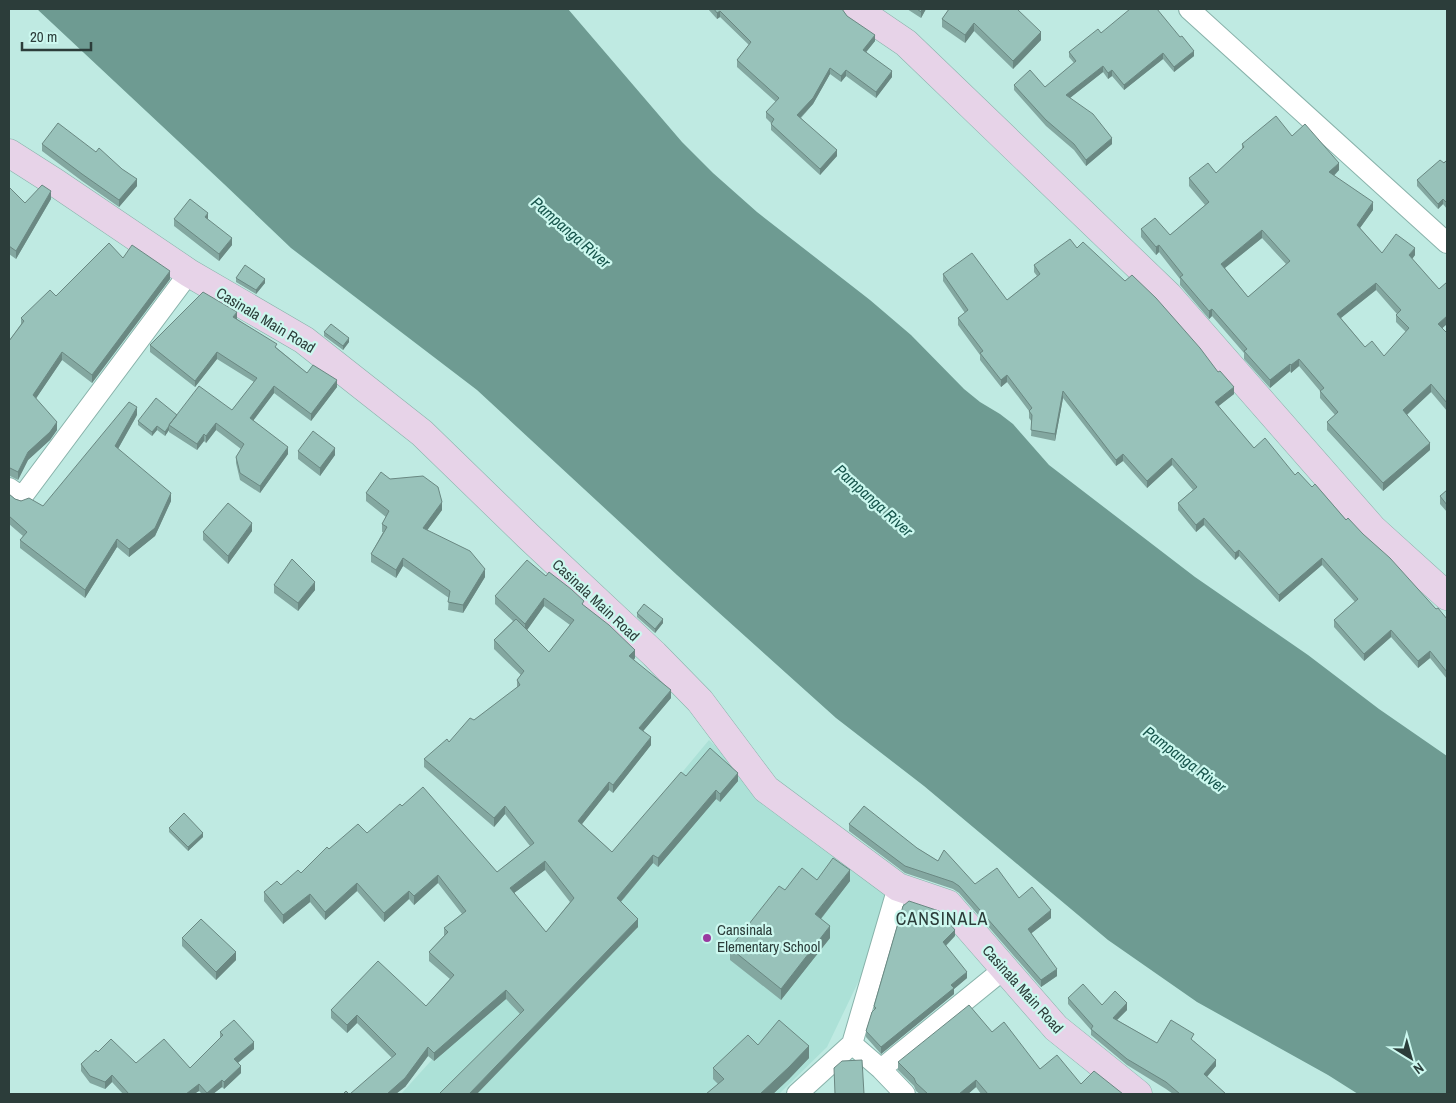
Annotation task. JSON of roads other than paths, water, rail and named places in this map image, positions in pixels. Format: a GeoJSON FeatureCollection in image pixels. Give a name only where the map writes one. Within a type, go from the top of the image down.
{"type":"FeatureCollection","features":[{"type":"Feature","properties":{"kind":"street"},"geometry":{"type":"LineString","coordinates":[[856,9],[906,43],[1168,296],[1373,529],[1447,596]]}},
{"type":"Feature","properties":{"kind":"street"},"geometry":{"type":"LineString","coordinates":[[1189,9],[1447,243]]}},
{"type":"Feature","properties":{"kind":"street","name":"Casinala Main Road"},"geometry":{"type":"LineString","coordinates":[[9,153],[189,273],[304,340],[422,433],[654,654],[700,701],[766,789],[898,886],[948,904],[1056,1028],[1138,1094]]}},
{"type":"Feature","properties":{"kind":"street"},"geometry":{"type":"LineString","coordinates":[[9,488],[22,497],[189,273]]}},
{"type":"Feature","properties":{"kind":"street"},"geometry":{"type":"LineString","coordinates":[[797,1094],[852,1044],[898,886]]}},
{"type":"Feature","properties":{"kind":"street"},"geometry":{"type":"LineString","coordinates":[[881,1069],[1004,968]]}},
{"type":"Feature","properties":{"kind":"street"},"geometry":{"type":"LineString","coordinates":[[852,1044],[881,1069],[905,1094]]}},
{"type":"Feature","properties":{"kind":"water","name":"Pampanga River"},"geometry":{"type":"Polygon","coordinates":[[[37,9],[568,9],[682,142],[713,173],[757,212],[870,300],[911,335],[964,389],[1013,424],[1049,465],[1195,577],[1308,655],[1379,709],[1447,756],[1447,1094],[1358,1094],[1328,1075],[1197,1002],[1108,940],[924,786],[836,718],[677,575],[477,390],[291,248],[37,9]]]}},
{"type":"Feature","properties":{"kind":"place","name":"Cansinala Elementary School"},"geometry":{"type":"Point","coordinates":[707,938]}},
{"type":"Feature","properties":{"kind":"district","name":"CANSINALA"},"geometry":{"type":"Point","coordinates":[942,918]}}]}
